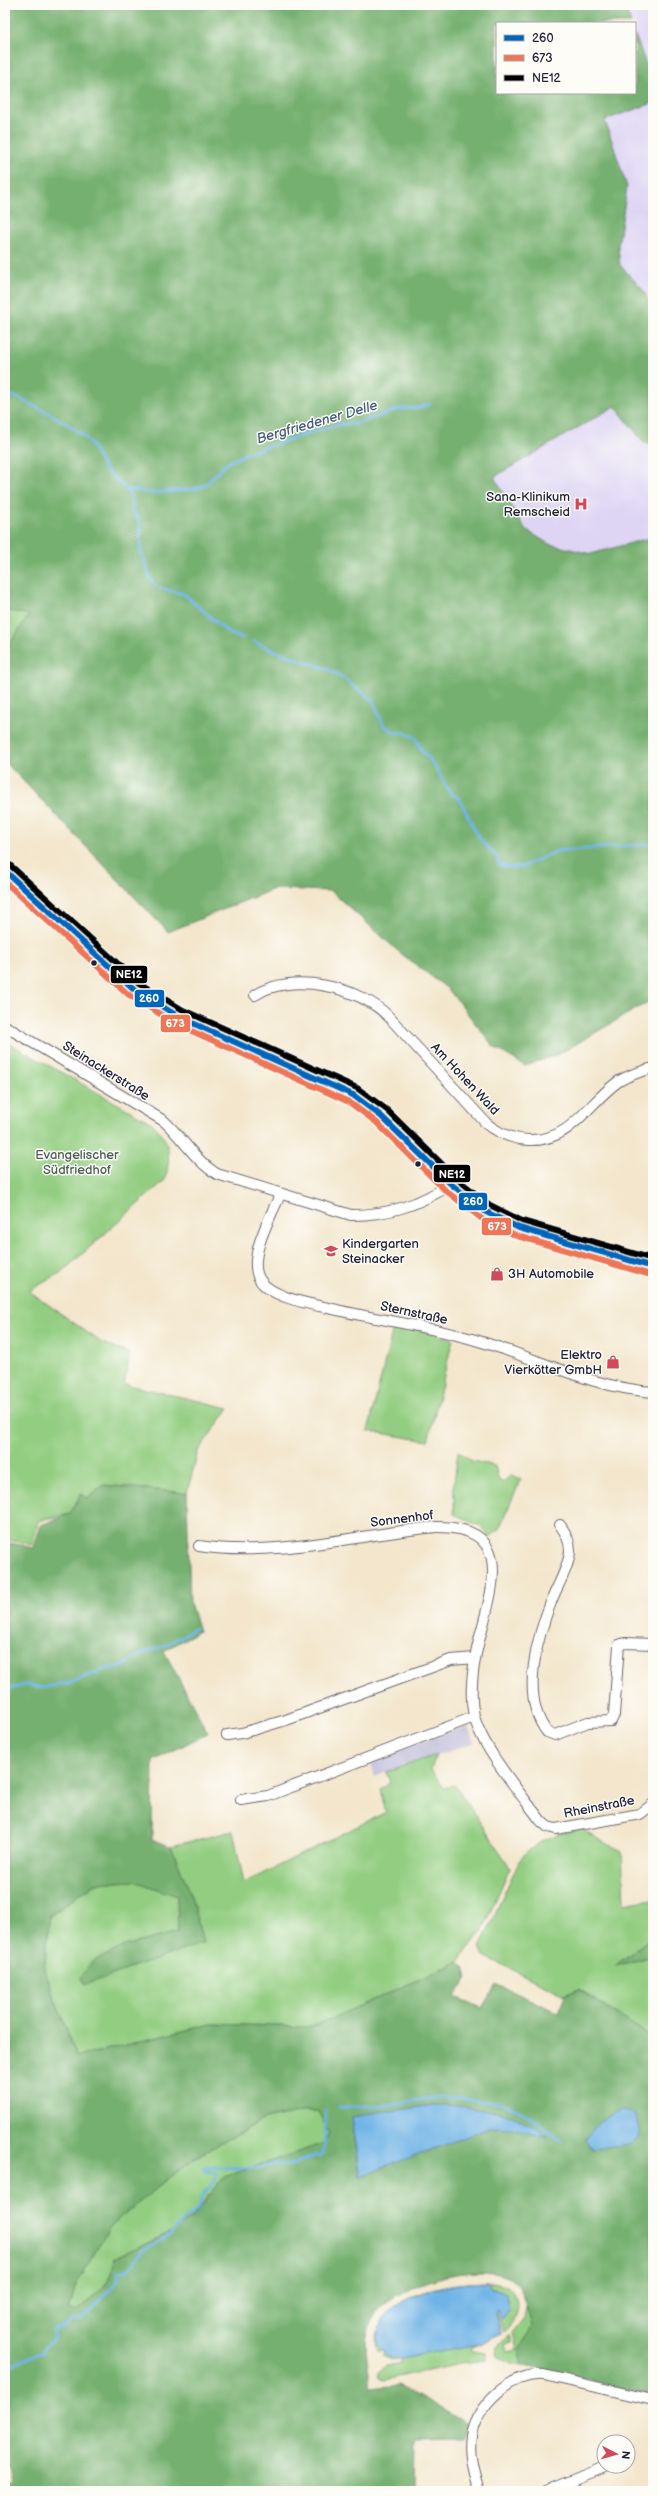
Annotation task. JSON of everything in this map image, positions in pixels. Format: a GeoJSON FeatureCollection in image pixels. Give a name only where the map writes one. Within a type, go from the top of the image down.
{"type":"FeatureCollection","features":[{"type":"Feature","properties":{"kind":"main road"},"geometry":{"type":"LineString","coordinates":[[5,871],[134,989],[179,1017],[353,1095],[381,1116],[451,1184],[486,1212],[501,1220],[653,1268]]}},
{"type":"Feature","properties":{"kind":"street","name":"Am Hohen Wald"},"geometry":{"type":"LineString","coordinates":[[255,995],[264,989],[279,985],[306,983],[354,995],[374,1004],[403,1032],[486,1123],[498,1132],[514,1138],[536,1140],[553,1137],[566,1130],[620,1081],[653,1068]]}},
{"type":"Feature","properties":{"kind":"street","name":"Steinackerstraße"},"geometry":{"type":"LineString","coordinates":[[5,1026],[164,1121],[180,1136],[208,1168],[280,1195],[351,1215],[372,1215],[412,1206],[451,1184]]}},
{"type":"Feature","properties":{"kind":"street","name":"Sternstraße"},"geometry":{"type":"LineString","coordinates":[[280,1195],[255,1260],[259,1280],[265,1287],[276,1293],[351,1313],[481,1341],[584,1379],[622,1388],[653,1392]]}},
{"type":"Feature","properties":{"kind":"street"},"geometry":{"type":"LineString","coordinates":[[560,1525],[569,1542],[569,1558],[541,1628],[533,1677],[535,1699],[545,1730],[549,1734],[555,1735],[588,1722],[611,1721],[614,1715],[619,1645],[625,1643],[653,1644]]}},
{"type":"Feature","properties":{"kind":"street","name":"Sonnenhof"},"geometry":{"type":"LineString","coordinates":[[200,1546],[215,1548],[262,1548],[436,1527],[467,1531],[484,1542],[490,1550],[494,1568],[485,1619],[475,1658],[472,1687],[474,1717],[491,1751],[540,1821],[548,1827]]}},
{"type":"Feature","properties":{"kind":"street"},"geometry":{"type":"LineString","coordinates":[[227,1734],[242,1733],[286,1720],[450,1660],[475,1658]]}},
{"type":"Feature","properties":{"kind":"street"},"geometry":{"type":"LineString","coordinates":[[241,1800],[268,1796],[474,1717]]}},
{"type":"Feature","properties":{"kind":"street","name":"Rheinstraße"},"geometry":{"type":"LineString","coordinates":[[548,1827],[556,1829],[640,1814],[653,1804]]}},
{"type":"Feature","properties":{"kind":"street"},"geometry":{"type":"LineString","coordinates":[[481,2490],[470,2451],[471,2435],[486,2406],[499,2392],[513,2382],[531,2376],[549,2375],[653,2400]]}},
{"type":"Feature","properties":{"kind":"street"},"geometry":{"type":"LineString","coordinates":[[546,2491],[596,2471]]}},
{"type":"Feature","properties":{"kind":"shaded area"},"geometry":{"type":"Polygon","coordinates":[[[624,5],[653,5],[653,83],[636,38],[636,22],[631,22],[624,5]]]}},
{"type":"Feature","properties":{"kind":"shaded area"},"geometry":{"type":"Polygon","coordinates":[[[653,103],[653,310],[644,291],[620,265],[605,120],[653,103]]]}},
{"type":"Feature","properties":{"kind":"shaded area","name":"Sana-Klinikum Remscheid"},"geometry":{"type":"Polygon","coordinates":[[[615,406],[644,443],[653,443],[653,537],[591,554],[549,544],[526,530],[494,477],[615,406]]]}},
{"type":"Feature","properties":{"kind":"shaded area"},"geometry":{"type":"Polygon","coordinates":[[[468,1726],[474,1743],[375,1776],[369,1762],[442,1734],[468,1726]]]}},
{"type":"Feature","properties":{"kind":"green space"},"geometry":{"type":"Polygon","coordinates":[[[5,5],[624,5],[631,22],[496,22],[496,94],[636,94],[636,38],[653,83],[653,103],[605,120],[627,187],[618,247],[620,265],[644,291],[653,310],[653,443],[644,443],[615,406],[494,477],[526,530],[549,544],[591,554],[653,537],[653,999],[559,1054],[525,1066],[494,1047],[448,989],[399,952],[331,891],[274,889],[168,932],[5,762],[5,651],[29,615],[5,610],[5,5]]]}},
{"type":"Feature","properties":{"kind":"green space"},"geometry":{"type":"Polygon","coordinates":[[[5,610],[29,615],[5,651],[5,610]]]}},
{"type":"Feature","properties":{"kind":"green space","name":"Evangelischer Südfriedhof"},"geometry":{"type":"Polygon","coordinates":[[[5,1041],[152,1123],[163,1136],[169,1156],[165,1180],[62,1272],[29,1291],[102,1343],[130,1355],[124,1384],[229,1408],[198,1451],[187,1493],[104,1485],[88,1498],[81,1494],[70,1514],[38,1521],[33,1545],[5,1539],[5,1041]]]}},
{"type":"Feature","properties":{"kind":"green space"},"geometry":{"type":"Polygon","coordinates":[[[394,1324],[453,1339],[428,1441],[368,1431],[394,1324]]]}},
{"type":"Feature","properties":{"kind":"green space"},"geometry":{"type":"Polygon","coordinates":[[[458,1451],[472,1461],[495,1466],[499,1481],[503,1482],[511,1475],[521,1479],[499,1529],[490,1537],[478,1525],[454,1514],[454,1483],[458,1451]]]}},
{"type":"Feature","properties":{"kind":"green space"},"geometry":{"type":"Polygon","coordinates":[[[104,1485],[187,1493],[190,1603],[199,1631],[164,1651],[208,1733],[153,1761],[152,1840],[171,1846],[190,1892],[203,1943],[84,1985],[80,1977],[94,1961],[125,1946],[178,1932],[177,1896],[135,1881],[95,1883],[50,1915],[44,1971],[77,2057],[211,2024],[312,2027],[458,1962],[464,1966],[467,1978],[455,1997],[482,2008],[496,1984],[558,2012],[565,1995],[578,1989],[653,2038],[653,2395],[522,2365],[518,2349],[532,2327],[521,2291],[515,2282],[502,2275],[486,2272],[467,2273],[429,2281],[395,2296],[383,2305],[375,2314],[366,2340],[371,2388],[398,2385],[468,2424],[465,2439],[417,2440],[416,2491],[5,2491],[5,2487],[12,2483],[9,2468],[5,2466],[5,1542],[34,1548],[41,1525],[70,1514],[81,1494],[88,1498],[104,1485]],[[433,2105],[352,2118],[360,2176],[492,2127],[512,2128],[548,2137],[494,2111],[433,2105]],[[306,2111],[264,2120],[197,2156],[109,2228],[76,2285],[69,2309],[76,2311],[102,2289],[110,2276],[115,2258],[165,2235],[190,2220],[224,2177],[324,2143],[329,2133],[318,2111],[306,2111]],[[636,2114],[606,2121],[600,2124],[589,2133],[585,2140],[592,2149],[640,2130],[636,2114]]]}},
{"type":"Feature","properties":{"kind":"green space"},"geometry":{"type":"Polygon","coordinates":[[[436,1755],[431,1770],[444,1788],[455,1785],[510,1867],[482,1931],[458,1962],[312,2027],[211,2024],[77,2057],[44,1971],[50,1916],[95,1883],[135,1881],[177,1896],[178,1932],[125,1946],[203,1943],[190,1892],[171,1846],[233,1831],[244,1883],[386,1812],[380,1790],[391,1782],[387,1772],[436,1755]]]}},
{"type":"Feature","properties":{"kind":"green space"},"geometry":{"type":"Polygon","coordinates":[[[584,1828],[585,1832],[622,1852],[624,1904],[653,1899],[653,1936],[616,1965],[653,1956],[653,2038],[579,1989],[565,1995],[484,1956],[480,1947],[519,1861],[533,1848],[548,1838],[565,1832],[584,1828]]]}},
{"type":"Feature","properties":{"kind":"green space"},"geometry":{"type":"Polygon","coordinates":[[[653,1936],[653,1956],[615,1966],[653,1936]]]}},
{"type":"Feature","properties":{"kind":"green space"},"geometry":{"type":"Polygon","coordinates":[[[306,2111],[318,2111],[329,2133],[324,2143],[286,2157],[208,2195],[190,2220],[165,2235],[115,2258],[110,2276],[102,2289],[76,2311],[69,2309],[76,2285],[109,2228],[137,2204],[197,2156],[264,2120],[306,2111]]]}},
{"type":"Feature","properties":{"kind":"green space"},"geometry":{"type":"Polygon","coordinates":[[[488,2282],[509,2287],[517,2299],[518,2305],[515,2317],[508,2328],[503,2332],[500,2321],[510,2309],[506,2293],[490,2287],[501,2334],[471,2348],[473,2351],[487,2353],[487,2360],[460,2363],[384,2380],[379,2378],[378,2372],[387,2366],[401,2363],[400,2358],[392,2359],[382,2355],[384,2352],[382,2349],[379,2352],[376,2345],[378,2331],[385,2317],[395,2306],[409,2297],[424,2291],[457,2284],[488,2282]]]}},
{"type":"Feature","properties":{"kind":"green space"},"geometry":{"type":"Polygon","coordinates":[[[526,2307],[533,2328],[518,2349],[522,2365],[505,2362],[496,2356],[497,2347],[509,2335],[511,2342],[505,2344],[507,2351],[516,2349],[512,2333],[524,2318],[526,2307]]]}},
{"type":"Feature","properties":{"kind":"water"},"geometry":{"type":"Polygon","coordinates":[[[433,2105],[462,2106],[510,2116],[525,2121],[538,2128],[548,2137],[512,2128],[492,2127],[361,2176],[352,2117],[433,2105]]]}},
{"type":"Feature","properties":{"kind":"water"},"geometry":{"type":"Polygon","coordinates":[[[622,2110],[636,2114],[640,2130],[638,2138],[630,2144],[592,2149],[585,2140],[587,2135],[595,2126],[606,2118],[622,2110]]]}},
{"type":"Feature","properties":{"kind":"water"},"geometry":{"type":"Polygon","coordinates":[[[488,2282],[490,2287],[506,2293],[510,2309],[500,2321],[497,2310],[495,2313],[501,2334],[485,2343],[401,2358],[388,2356],[378,2346],[379,2328],[387,2313],[400,2302],[416,2294],[435,2288],[488,2282]]]}},
{"type":"Feature","properties":{"kind":"waterway"},"geometry":{"type":"LineString","coordinates":[[5,392],[61,420],[89,441],[104,468],[123,486],[130,496],[132,511],[139,521],[141,531],[141,552],[146,562],[151,580],[156,586]]}},
{"type":"Feature","properties":{"kind":"waterway","name":"Bergfriedener Delle"},"geometry":{"type":"LineString","coordinates":[[125,489],[154,493],[194,489],[205,485],[227,463],[248,453],[342,424],[356,424],[399,409],[419,408],[430,404]]}},
{"type":"Feature","properties":{"kind":"waterway"},"geometry":{"type":"LineString","coordinates":[[160,588],[184,594],[230,634],[243,638]]}},
{"type":"Feature","properties":{"kind":"waterway"},"geometry":{"type":"LineString","coordinates":[[253,641],[270,649],[330,670],[345,679],[372,700],[384,725],[395,733],[403,732],[416,738],[422,751],[430,759],[451,794],[459,798],[479,838],[498,858],[499,864],[506,867],[522,867],[557,851],[653,844]]}},
{"type":"Feature","properties":{"kind":"waterway"},"geometry":{"type":"LineString","coordinates":[[5,1690],[26,1685],[42,1688],[69,1683],[105,1669],[124,1665],[142,1653],[165,1646],[196,1628]]}},
{"type":"Feature","properties":{"kind":"waterway"},"geometry":{"type":"LineString","coordinates":[[339,2107],[372,2107],[440,2097],[503,2103],[528,2115],[562,2140]]}},
{"type":"Feature","properties":{"kind":"waterway"},"geometry":{"type":"LineString","coordinates":[[5,2368],[43,2352],[45,2347],[53,2340],[54,2331],[68,2326],[71,2321],[81,2320],[118,2280],[118,2273],[129,2269],[143,2250],[167,2237],[198,2208],[201,2196],[212,2185],[217,2175],[216,2173],[205,2171],[204,2167],[258,2168],[275,2164],[291,2165],[316,2155],[320,2157],[324,2153],[326,2111]]}},
{"type":"Feature","properties":{"kind":"transit line","name":"NE12"},"geometry":{"type":"LineString","coordinates":[[10,865],[139,983],[183,1010],[357,1088],[387,1110],[456,1178],[490,1205],[522,1221],[653,1259]]}},
{"type":"Feature","properties":{"kind":"transit line","name":"260"},"geometry":{"type":"LineString","coordinates":[[5,871],[134,989],[179,1017],[353,1095],[381,1116],[451,1184],[486,1212],[519,1228],[653,1267]]}},
{"type":"Feature","properties":{"kind":"transit line","name":"673"},"geometry":{"type":"LineString","coordinates":[[5,882],[129,995],[176,1024],[349,1102],[376,1122],[445,1190],[482,1219],[517,1236],[651,1275]]}},
{"type":"Feature","properties":{"kind":"place","name":"Sana-Klinikum Remscheid"},"geometry":{"type":"Point","coordinates":[581,504]}},
{"type":"Feature","properties":{"kind":"place","name":"Kindergarten Steinacker"},"geometry":{"type":"Point","coordinates":[331,1251]}},
{"type":"Feature","properties":{"kind":"place","name":"3H Automobile"},"geometry":{"type":"Point","coordinates":[497,1274]}},
{"type":"Feature","properties":{"kind":"place","name":"Elektro Vierkötter GmbH"},"geometry":{"type":"Point","coordinates":[613,1362]}}]}
